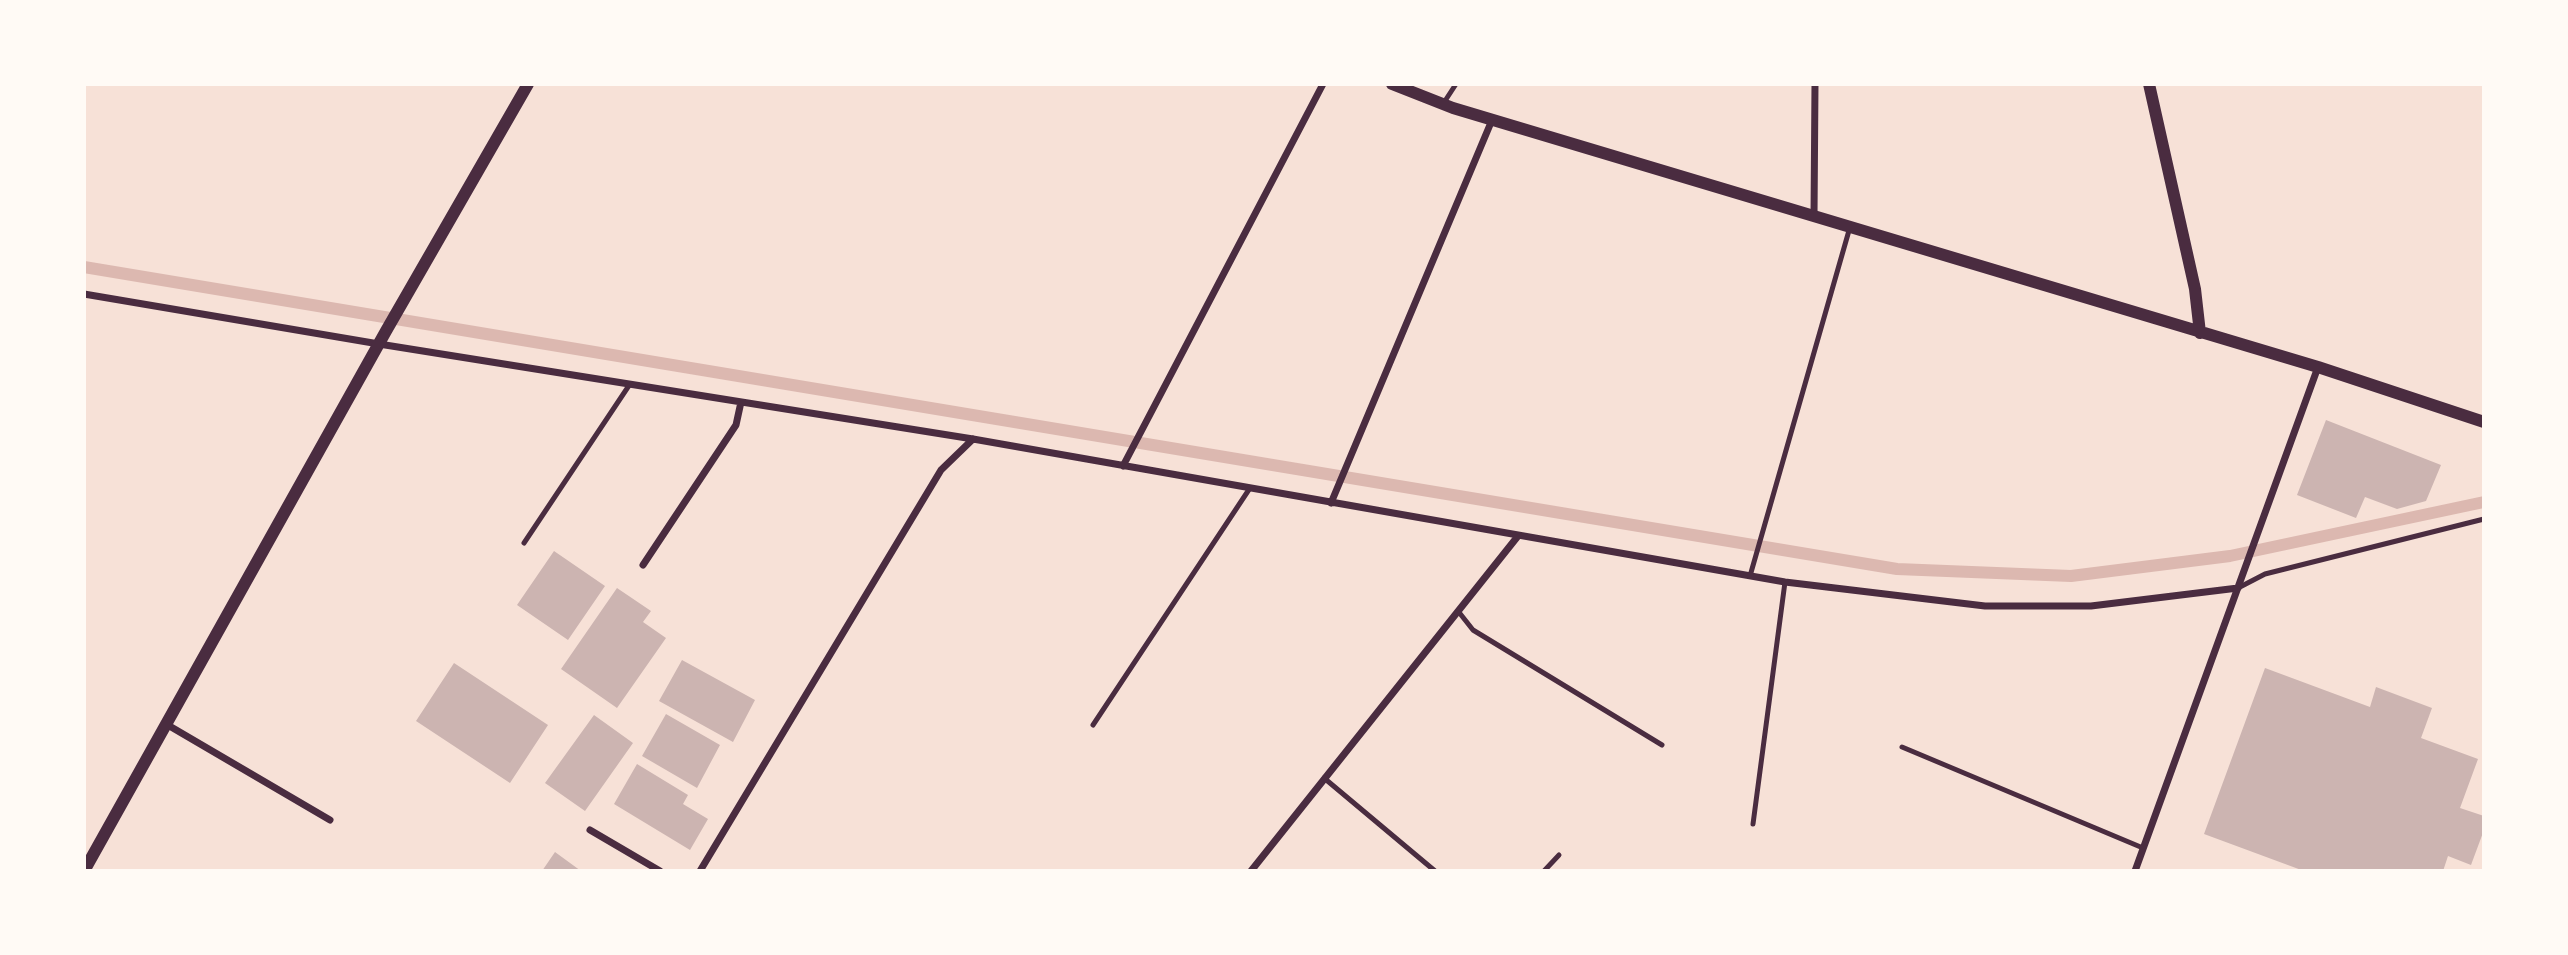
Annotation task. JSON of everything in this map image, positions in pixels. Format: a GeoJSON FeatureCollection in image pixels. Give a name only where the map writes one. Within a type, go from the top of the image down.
{"type":"FeatureCollection","features":[{"type":"Feature","properties":{"kind":"street"},"geometry":{"type":"LineString","coordinates":[[84,871],[386,331],[528,84]]}},
{"type":"Feature","properties":{"kind":"street"},"geometry":{"type":"LineString","coordinates":[[1123,466],[1323,84]]}},
{"type":"Feature","properties":{"kind":"street"},"geometry":{"type":"LineString","coordinates":[[1392,84],[1492,120],[2318,367],[2484,422]]}},
{"type":"Feature","properties":{"kind":"street"},"geometry":{"type":"LineString","coordinates":[[1814,216],[1815,84]]}},
{"type":"Feature","properties":{"kind":"street"},"geometry":{"type":"LineString","coordinates":[[2149,84],[2195,289],[2200,332]]}},
{"type":"Feature","properties":{"kind":"street"},"geometry":{"type":"LineString","coordinates":[[1331,503],[1492,120]]}},
{"type":"Feature","properties":{"kind":"street"},"geometry":{"type":"LineString","coordinates":[[84,294],[973,439],[1785,582],[1985,606],[2091,606],[2238,588]]}},
{"type":"Feature","properties":{"kind":"street"},"geometry":{"type":"LineString","coordinates":[[2134,871],[2318,367]]}},
{"type":"Feature","properties":{"kind":"street"},"geometry":{"type":"LineString","coordinates":[[643,565],[736,425],[741,402]]}},
{"type":"Feature","properties":{"kind":"street"},"geometry":{"type":"LineString","coordinates":[[700,871],[941,470],[973,439]]}},
{"type":"Feature","properties":{"kind":"street"},"geometry":{"type":"LineString","coordinates":[[1251,871],[1518,536]]}},
{"type":"Feature","properties":{"kind":"street"},"geometry":{"type":"LineString","coordinates":[[166,724],[330,820]]}},
{"type":"Feature","properties":{"kind":"street"},"geometry":{"type":"LineString","coordinates":[[590,830],[660,871]]}},
{"type":"Feature","properties":{"kind":"lane"},"geometry":{"type":"LineString","coordinates":[[1443,104],[1456,84]]}},
{"type":"Feature","properties":{"kind":"lane"},"geometry":{"type":"LineString","coordinates":[[1750,576],[1850,227]]}},
{"type":"Feature","properties":{"kind":"lane"},"geometry":{"type":"LineString","coordinates":[[524,543],[630,384]]}},
{"type":"Feature","properties":{"kind":"lane"},"geometry":{"type":"LineString","coordinates":[[1093,725],[1250,488]]}},
{"type":"Feature","properties":{"kind":"lane"},"geometry":{"type":"LineString","coordinates":[[2238,588],[2265,574],[2484,519]]}},
{"type":"Feature","properties":{"kind":"lane"},"geometry":{"type":"LineString","coordinates":[[1754,824],[1785,582]]}},
{"type":"Feature","properties":{"kind":"lane"},"geometry":{"type":"LineString","coordinates":[[1458,611],[1473,631],[1662,745]]}},
{"type":"Feature","properties":{"kind":"lane"},"geometry":{"type":"LineString","coordinates":[[1902,747],[2143,848]]}},
{"type":"Feature","properties":{"kind":"lane"},"geometry":{"type":"LineString","coordinates":[[1324,778],[1431,870]]}},
{"type":"Feature","properties":{"kind":"lane"},"geometry":{"type":"LineString","coordinates":[[1544,871],[1559,855]]}},
{"type":"Feature","properties":{"kind":"building"},"geometry":{"type":"Polygon","coordinates":[[[2326,420],[2441,465],[2426,501],[2397,509],[2365,497],[2356,518],[2297,495],[2326,420]]]}},
{"type":"Feature","properties":{"kind":"building"},"geometry":{"type":"Polygon","coordinates":[[[554,551],[605,586],[568,640],[517,605],[554,551]]]}},
{"type":"Feature","properties":{"kind":"building"},"geometry":{"type":"Polygon","coordinates":[[[617,588],[651,611],[643,622],[666,638],[617,708],[561,669],[617,588]]]}},
{"type":"Feature","properties":{"kind":"building"},"geometry":{"type":"Polygon","coordinates":[[[682,660],[755,700],[733,742],[659,701],[682,660]]]}},
{"type":"Feature","properties":{"kind":"building"},"geometry":{"type":"Polygon","coordinates":[[[454,663],[548,725],[510,783],[416,721],[454,663]]]}},
{"type":"Feature","properties":{"kind":"building"},"geometry":{"type":"Polygon","coordinates":[[[2265,668],[2370,707],[2376,687],[2432,708],[2421,738],[2478,759],[2460,808],[2484,816],[2484,830],[2471,865],[2448,856],[2443,871],[2304,871],[2204,834],[2265,668]]]}},
{"type":"Feature","properties":{"kind":"building"},"geometry":{"type":"Polygon","coordinates":[[[666,714],[720,745],[697,788],[642,756],[666,714]]]}},
{"type":"Feature","properties":{"kind":"building"},"geometry":{"type":"Polygon","coordinates":[[[594,715],[633,743],[585,811],[545,783],[594,715]]]}},
{"type":"Feature","properties":{"kind":"building"},"geometry":{"type":"Polygon","coordinates":[[[637,764],[688,795],[683,804],[708,819],[690,850],[614,804],[637,764]]]}},
{"type":"Feature","properties":{"kind":"building"},"geometry":{"type":"Polygon","coordinates":[[[555,852],[581,871],[542,871],[555,852]]]}},
{"type":"Feature","properties":{"kind":"waterway"},"geometry":{"type":"LineString","coordinates":[[84,267],[1897,569],[2071,576],[2230,556],[2484,502]]}}]}
